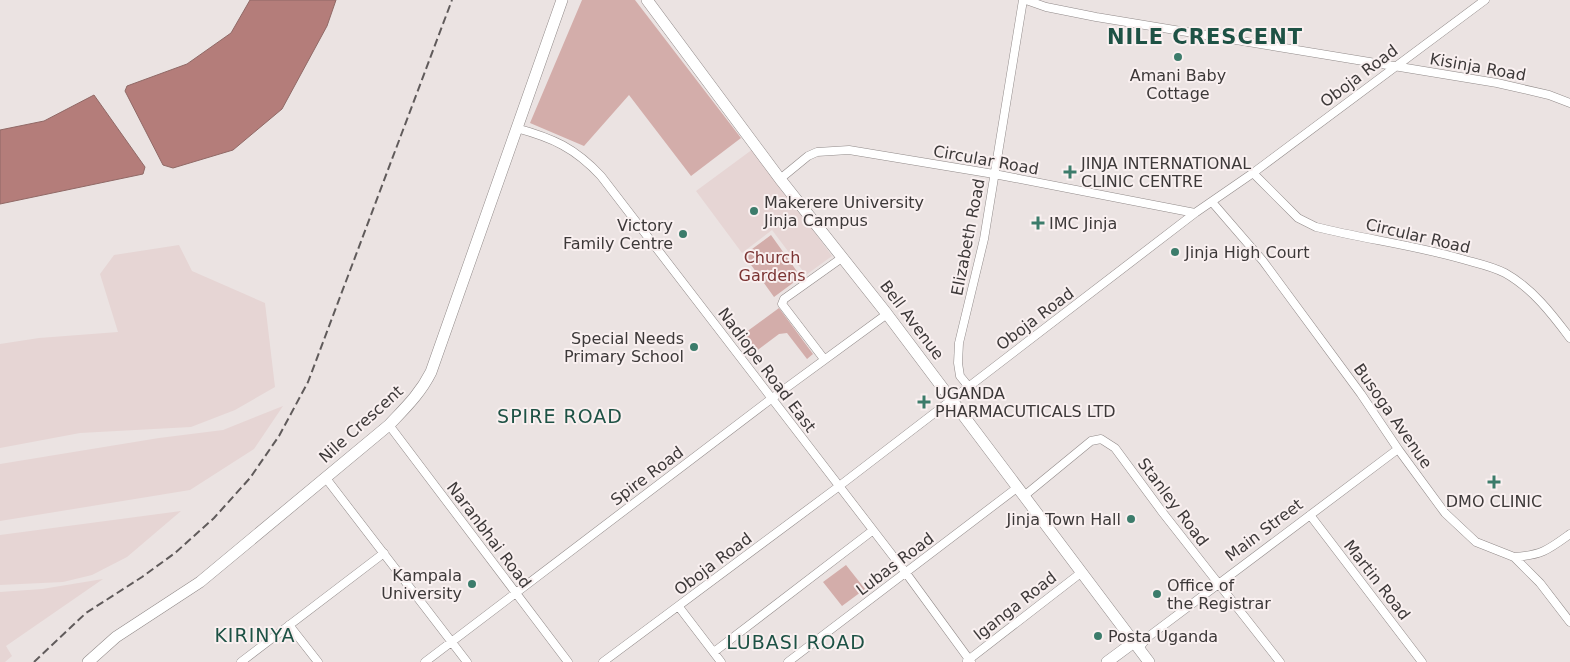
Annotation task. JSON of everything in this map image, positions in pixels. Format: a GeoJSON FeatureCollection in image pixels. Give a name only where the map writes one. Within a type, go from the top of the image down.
{"type":"FeatureCollection","features":[{"type":"Feature","properties":{"kind":"street","name":"Nile Crescent"},"geometry":{"type":"LineString","coordinates":[[88,662],[116,637],[200,582],[389,425],[416,398],[431,372],[562,0]]}},
{"type":"Feature","properties":{"kind":"street","name":"Bell Avenue"},"geometry":{"type":"LineString","coordinates":[[646,0],[780,179],[887,314],[1149,662]]}},
{"type":"Feature","properties":{"kind":"street","name":"Kisinja Road"},"geometry":{"type":"LineString","coordinates":[[1024,0],[1046,7],[1096,17],[1497,84],[1549,95],[1570,103]]}},
{"type":"Feature","properties":{"kind":"street","name":"Elizabeth Road"},"geometry":{"type":"LineString","coordinates":[[969,387],[960,376],[958,363],[959,343],[984,239],[1024,0]]}},
{"type":"Feature","properties":{"kind":"street","name":"Oboja Road"},"geometry":{"type":"LineString","coordinates":[[603,662],[838,487],[1195,213],[1253,173],[1485,0]]}},
{"type":"Feature","properties":{"kind":"street","name":"Nadiope Road East"},"geometry":{"type":"LineString","coordinates":[[516,128],[541,135],[570,148],[585,159],[602,176],[838,487],[906,573],[968,661]]}},
{"type":"Feature","properties":{"kind":"street","name":"Circular Road"},"geometry":{"type":"LineString","coordinates":[[780,179],[808,156],[817,152],[849,150],[994,174],[1195,213]]}},
{"type":"Feature","properties":{"kind":"street","name":"Circular Road"},"geometry":{"type":"LineString","coordinates":[[1253,173],[1298,218],[1316,227],[1443,253],[1495,268],[1507,274],[1551,313],[1570,338]]}},
{"type":"Feature","properties":{"kind":"street","name":"Busoga Avenue"},"geometry":{"type":"LineString","coordinates":[[1212,202],[1263,261],[1361,394],[1445,513],[1476,542],[1514,556],[1540,584],[1570,622]]}},
{"type":"Feature","properties":{"kind":"street"},"geometry":{"type":"LineString","coordinates":[[824,359],[782,302],[843,258]]}},
{"type":"Feature","properties":{"kind":"street","name":"Spire Road"},"geometry":{"type":"LineString","coordinates":[[425,662],[824,359],[887,314]]}},
{"type":"Feature","properties":{"kind":"street","name":"Naranbhai Road"},"geometry":{"type":"LineString","coordinates":[[389,425],[568,662]]}},
{"type":"Feature","properties":{"kind":"street","name":"Stanley Road"},"geometry":{"type":"LineString","coordinates":[[1021,491],[1090,441],[1101,439],[1115,448],[1280,662]]}},
{"type":"Feature","properties":{"kind":"street","name":"Main Street"},"geometry":{"type":"LineString","coordinates":[[1107,662],[1148,637],[1398,449]]}},
{"type":"Feature","properties":{"kind":"street"},"geometry":{"type":"LineString","coordinates":[[325,477],[467,662]]}},
{"type":"Feature","properties":{"kind":"street","name":"Lubas Road"},"geometry":{"type":"LineString","coordinates":[[788,662],[906,573],[1021,491]]}},
{"type":"Feature","properties":{"kind":"street","name":"Martin Road"},"geometry":{"type":"LineString","coordinates":[[1310,515],[1422,662]]}},
{"type":"Feature","properties":{"kind":"street"},"geometry":{"type":"LineString","coordinates":[[714,652],[872,530]]}},
{"type":"Feature","properties":{"kind":"street"},"geometry":{"type":"LineString","coordinates":[[1514,556],[1533,556],[1549,549],[1570,534]]}},
{"type":"Feature","properties":{"kind":"street"},"geometry":{"type":"LineString","coordinates":[[241,662],[384,553]]}},
{"type":"Feature","properties":{"kind":"street","name":"Iganga Road"},"geometry":{"type":"LineString","coordinates":[[968,661],[1082,572]]}},
{"type":"Feature","properties":{"kind":"street"},"geometry":{"type":"LineString","coordinates":[[679,607],[721,662]]}},
{"type":"Feature","properties":{"kind":"street"},"geometry":{"type":"LineString","coordinates":[[289,625],[318,662]]}},
{"type":"Feature","properties":{"kind":"street","name":"Main Street"},"geometry":{"type":"LineString","coordinates":[[1120,662],[1136,645]]}},
{"type":"Feature","properties":{"kind":"shaded area"},"geometry":{"type":"Polygon","coordinates":[[[250,0],[336,0],[327,26],[282,109],[233,150],[173,168],[163,165],[125,91],[127,86],[187,64],[231,33],[250,0]]]}},
{"type":"Feature","properties":{"kind":"shaded area"},"geometry":{"type":"Polygon","coordinates":[[[94,95],[145,167],[143,174],[0,204],[0,130],[44,121],[94,95]]]}},
{"type":"Feature","properties":{"kind":"shaded area","name":"Makerere University Jinja Campus"},"geometry":{"type":"Polygon","coordinates":[[[753,149],[832,256],[806,275],[772,230],[742,253],[696,191],[753,149]]]}},
{"type":"Feature","properties":{"kind":"shaded area"},"geometry":{"type":"Polygon","coordinates":[[[179,245],[192,271],[265,303],[275,387],[235,410],[191,427],[80,433],[0,448],[0,344],[39,338],[118,332],[100,274],[114,255],[179,245]]]}},
{"type":"Feature","properties":{"kind":"shaded area"},"geometry":{"type":"Polygon","coordinates":[[[283,406],[254,449],[190,490],[0,521],[0,464],[159,438],[223,430],[283,406]]]}},
{"type":"Feature","properties":{"kind":"shaded area"},"geometry":{"type":"Polygon","coordinates":[[[181,511],[127,557],[92,575],[63,582],[0,585],[0,535],[181,511]]]}},
{"type":"Feature","properties":{"kind":"shaded area"},"geometry":{"type":"Polygon","coordinates":[[[103,579],[6,646],[12,656],[5,662],[0,662],[0,592],[42,589],[103,579]]]}},
{"type":"Feature","properties":{"kind":"green space"},"geometry":{"type":"Polygon","coordinates":[[[582,0],[635,0],[741,138],[691,176],[629,95],[584,146],[530,123],[582,0]]]}},
{"type":"Feature","properties":{"kind":"green space","name":"Church Gardens"},"geometry":{"type":"Polygon","coordinates":[[[771,235],[801,277],[774,297],[744,255],[771,235]]]}},
{"type":"Feature","properties":{"kind":"green space"},"geometry":{"type":"Polygon","coordinates":[[[779,308],[813,354],[807,359],[787,333],[779,334],[751,355],[738,338],[779,308]]]}},
{"type":"Feature","properties":{"kind":"green space"},"geometry":{"type":"Polygon","coordinates":[[[846,565],[865,589],[842,606],[823,582],[846,565]]]}},
{"type":"Feature","properties":{"kind":"railway"},"geometry":{"type":"LineString","coordinates":[[34,662],[86,613],[175,553],[214,518],[250,478],[279,436],[308,382],[452,0]]}},
{"type":"Feature","properties":{"kind":"place","name":"Amani Baby Cottage"},"geometry":{"type":"Point","coordinates":[1178,57]}},
{"type":"Feature","properties":{"kind":"place","name":"JINJA INTERNATIONAL CLINIC CENTRE"},"geometry":{"type":"Point","coordinates":[1070,172]}},
{"type":"Feature","properties":{"kind":"place","name":"Makerere University Jinja Campus"},"geometry":{"type":"Point","coordinates":[754,211]}},
{"type":"Feature","properties":{"kind":"place","name":"IMC Jinja"},"geometry":{"type":"Point","coordinates":[1038,223]}},
{"type":"Feature","properties":{"kind":"place","name":"Victory Family Centre"},"geometry":{"type":"Point","coordinates":[683,234]}},
{"type":"Feature","properties":{"kind":"place","name":"Jinja High Court"},"geometry":{"type":"Point","coordinates":[1175,252]}},
{"type":"Feature","properties":{"kind":"place","name":"Special Needs Primary School"},"geometry":{"type":"Point","coordinates":[694,347]}},
{"type":"Feature","properties":{"kind":"place","name":"UGANDA PHARMACUTICALS LTD"},"geometry":{"type":"Point","coordinates":[924,402]}},
{"type":"Feature","properties":{"kind":"place","name":"DMO CLINIC"},"geometry":{"type":"Point","coordinates":[1494,482]}},
{"type":"Feature","properties":{"kind":"place","name":"Jinja Town Hall"},"geometry":{"type":"Point","coordinates":[1131,519]}},
{"type":"Feature","properties":{"kind":"place","name":"Kampala University"},"geometry":{"type":"Point","coordinates":[472,584]}},
{"type":"Feature","properties":{"kind":"place","name":"Office of the Registrar"},"geometry":{"type":"Point","coordinates":[1157,594]}},
{"type":"Feature","properties":{"kind":"place","name":"Posta Uganda"},"geometry":{"type":"Point","coordinates":[1098,636]}},
{"type":"Feature","properties":{"kind":"district","name":"NILE CRESCENT"},"geometry":{"type":"Point","coordinates":[1205,37]}},
{"type":"Feature","properties":{"kind":"district","name":"SPIRE ROAD"},"geometry":{"type":"Point","coordinates":[560,416]}},
{"type":"Feature","properties":{"kind":"district","name":"KIRINYA"},"geometry":{"type":"Point","coordinates":[255,635]}},
{"type":"Feature","properties":{"kind":"district","name":"LUBASI ROAD"},"geometry":{"type":"Point","coordinates":[796,642]}}]}
